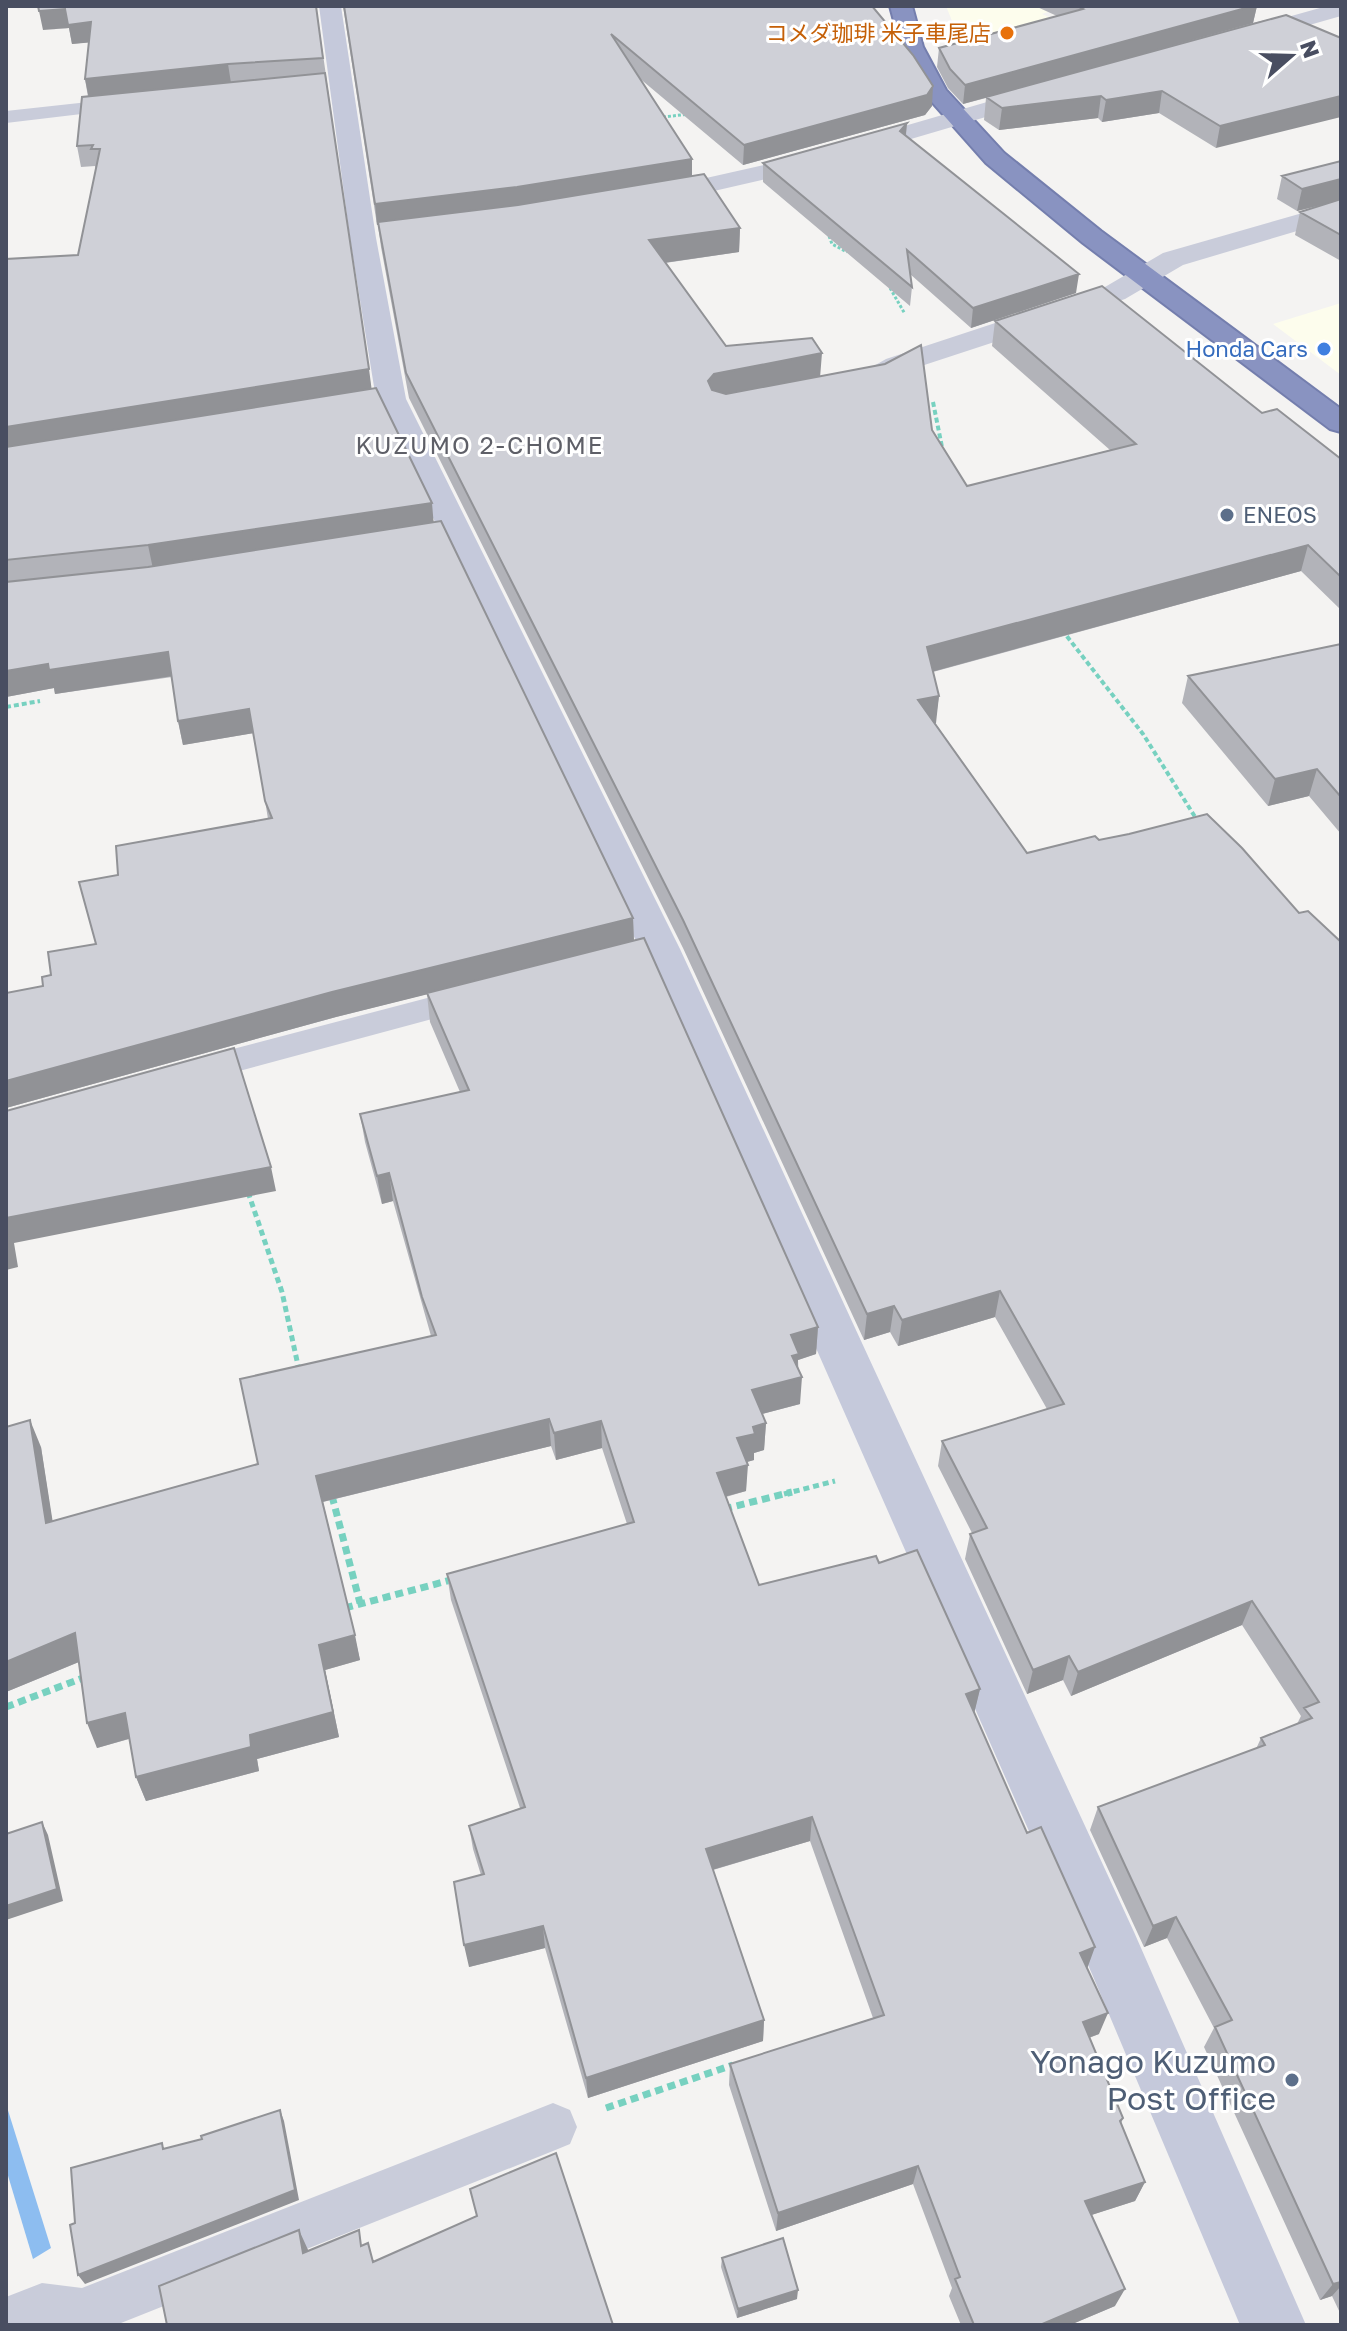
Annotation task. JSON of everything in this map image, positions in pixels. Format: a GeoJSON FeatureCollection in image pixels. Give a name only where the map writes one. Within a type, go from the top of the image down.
{"type":"FeatureCollection","features":[{"type":"Feature","properties":{"kind":"highway"},"geometry":{"type":"LineString","coordinates":[[901,6],[912,47],[936,93],[995,158],[1341,423]]}},
{"type":"Feature","properties":{"kind":"street"},"geometry":{"type":"LineString","coordinates":[[330,6],[343,84],[378,237],[376,402],[894,1467],[1113,1953],[1273,2325]]}},
{"type":"Feature","properties":{"kind":"street"},"geometry":{"type":"LineString","coordinates":[[1224,42],[1341,9]]}},
{"type":"Feature","properties":{"kind":"street"},"geometry":{"type":"LineString","coordinates":[[622,202],[697,189],[1063,87]]}},
{"type":"Feature","properties":{"kind":"street"},"geometry":{"type":"LineString","coordinates":[[843,386],[872,380],[896,365],[1115,293],[1173,259],[1341,210]]}},
{"type":"Feature","properties":{"kind":"lane"},"geometry":{"type":"LineString","coordinates":[[315,86],[343,84]]}},
{"type":"Feature","properties":{"kind":"lane"},"geometry":{"type":"LineString","coordinates":[[6,117],[143,102]]}},
{"type":"Feature","properties":{"kind":"lane"},"geometry":{"type":"LineString","coordinates":[[160,1080],[506,989]]}},
{"type":"Feature","properties":{"kind":"lane"},"geometry":{"type":"LineString","coordinates":[[6,2322],[42,2308],[82,2313],[553,2127]]}},
{"type":"Feature","properties":{"kind":"path"},"geometry":{"type":"LineString","coordinates":[[663,117],[717,110],[754,174]]}},
{"type":"Feature","properties":{"kind":"path"},"geometry":{"type":"LineString","coordinates":[[827,230],[832,244],[854,256]]}},
{"type":"Feature","properties":{"kind":"path"},"geometry":{"type":"LineString","coordinates":[[887,281],[923,348],[921,359],[930,384],[943,457]]}},
{"type":"Feature","properties":{"kind":"path"},"geometry":{"type":"LineString","coordinates":[[1061,629],[1143,734],[1204,831]]}},
{"type":"Feature","properties":{"kind":"path"},"geometry":{"type":"LineString","coordinates":[[6,707],[40,701]]}},
{"type":"Feature","properties":{"kind":"path"},"geometry":{"type":"LineString","coordinates":[[246,1187],[282,1292],[301,1376]]}},
{"type":"Feature","properties":{"kind":"path"},"geometry":{"type":"LineString","coordinates":[[719,1510],[894,1467]]}},
{"type":"Feature","properties":{"kind":"path"},"geometry":{"type":"LineString","coordinates":[[328,1482],[360,1603]]}},
{"type":"Feature","properties":{"kind":"path"},"geometry":{"type":"LineString","coordinates":[[340,1609],[464,1576]]}},
{"type":"Feature","properties":{"kind":"path"},"geometry":{"type":"LineString","coordinates":[[6,1707],[75,1679],[104,1672]]}},
{"type":"Feature","properties":{"kind":"path"},"geometry":{"type":"LineString","coordinates":[[553,2127],[740,2063]]}},
{"type":"Feature","properties":{"kind":"shaded area","name":"コメダ珈琲 米子車尾店"},"geometry":{"type":"Polygon","coordinates":[[[946,6],[1066,6],[1042,14],[1074,28],[967,58],[946,6]]]}},
{"type":"Feature","properties":{"kind":"shaded area","name":"Honda Cars"},"geometry":{"type":"Polygon","coordinates":[[[1341,303],[1341,375],[1273,324],[1341,303]]]}},
{"type":"Feature","properties":{"kind":"water"},"geometry":{"type":"Polygon","coordinates":[[[6,2104],[51,2248],[33,2259],[6,2169],[6,2104]]]}},
{"type":"Feature","properties":{"kind":"building"},"geometry":{"type":"Polygon","coordinates":[[[38,6],[316,6],[323,58],[85,79],[91,22],[68,25],[65,9],[39,11],[38,6]]]}},
{"type":"Feature","properties":{"kind":"building"},"geometry":{"type":"Polygon","coordinates":[[[344,6],[872,6],[913,55],[933,86],[927,95],[744,145],[611,34],[692,159],[517,187],[375,204],[344,6]]]}},
{"type":"Feature","properties":{"kind":"building"},"geometry":{"type":"Polygon","coordinates":[[[1077,6],[1253,6],[965,85],[950,69],[939,48],[1083,9],[1077,6]]]}},
{"type":"Feature","properties":{"kind":"building"},"geometry":{"type":"Polygon","coordinates":[[[1286,15],[1341,38],[1341,96],[1220,126],[1162,91],[1106,100],[1101,96],[1002,108],[986,97],[1286,15]]]}},
{"type":"Feature","properties":{"kind":"building"},"geometry":{"type":"Polygon","coordinates":[[[325,73],[369,369],[6,427],[6,259],[78,255],[100,149],[91,149],[93,145],[77,146],[82,97],[325,73]]]}},
{"type":"Feature","properties":{"kind":"building"},"geometry":{"type":"Polygon","coordinates":[[[907,123],[900,131],[1079,274],[973,308],[907,250],[912,287],[763,163],[907,123]]]}},
{"type":"Feature","properties":{"kind":"building"},"geometry":{"type":"Polygon","coordinates":[[[1341,161],[1341,179],[1302,189],[1282,176],[1341,161]]]}},
{"type":"Feature","properties":{"kind":"building"},"geometry":{"type":"Polygon","coordinates":[[[704,174],[740,228],[649,240],[726,346],[812,338],[822,353],[714,374],[708,381],[712,390],[726,394],[885,364],[921,345],[932,430],[967,486],[1136,444],[995,321],[1102,286],[1262,413],[1277,409],[1341,459],[1341,577],[1308,545],[927,647],[939,696],[918,700],[1027,853],[1095,836],[1099,840],[1129,834],[1207,814],[1242,848],[1299,913],[1308,911],[1341,942],[1341,2282],[1333,2284],[1215,2027],[1232,2020],[1176,1917],[1153,1926],[1098,1807],[1265,1745],[1261,1738],[1312,1718],[1304,1708],[1319,1702],[1252,1601],[1078,1672],[1069,1656],[1033,1670],[970,1534],[987,1528],[942,1441],[1064,1404],[1000,1291],[902,1320],[894,1306],[867,1314],[683,920],[406,373],[378,222],[518,205],[704,174]]]}},
{"type":"Feature","properties":{"kind":"building"},"geometry":{"type":"Polygon","coordinates":[[[1341,199],[1341,235],[1300,212],[1341,199]]]}},
{"type":"Feature","properties":{"kind":"building"},"geometry":{"type":"Polygon","coordinates":[[[376,388],[432,503],[148,545],[6,560],[6,447],[376,388]]]}},
{"type":"Feature","properties":{"kind":"building"},"geometry":{"type":"Polygon","coordinates":[[[441,521],[633,918],[332,992],[6,1081],[6,993],[43,986],[42,977],[51,975],[48,952],[96,944],[79,882],[118,875],[116,846],[272,818],[265,801],[249,709],[178,721],[168,652],[49,670],[48,664],[6,671],[6,582],[148,567],[441,521]]]}},
{"type":"Feature","properties":{"kind":"building"},"geometry":{"type":"Polygon","coordinates":[[[1341,644],[1341,797],[1317,769],[1275,779],[1188,676],[1341,644]]]}},
{"type":"Feature","properties":{"kind":"building"},"geometry":{"type":"Polygon","coordinates":[[[644,938],[818,1327],[791,1335],[799,1354],[792,1356],[802,1377],[752,1390],[766,1423],[753,1427],[755,1434],[737,1438],[748,1465],[717,1473],[759,1585],[876,1556],[879,1563],[917,1550],[980,1689],[966,1694],[1027,1833],[1041,1827],[1095,1947],[1080,1953],[1108,2013],[1083,2022],[1123,2118],[1120,2121],[1145,2182],[1085,2201],[1125,2289],[1040,2325],[974,2325],[955,2279],[960,2277],[918,2166],[778,2213],[730,2064],[884,2015],[812,1817],[706,1849],[764,2020],[586,2078],[543,1926],[464,1945],[454,1882],[484,1874],[469,1826],[525,1807],[447,1574],[634,1522],[601,1421],[554,1433],[549,1419],[316,1476],[355,1635],[319,1645],[333,1712],[250,1735],[251,1747],[136,1777],[125,1713],[87,1723],[75,1633],[6,1662],[6,1427],[30,1420],[46,1523],[258,1464],[240,1379],[436,1335],[422,1297],[389,1173],[377,1176],[360,1114],[469,1090],[427,993],[644,938]]]}},
{"type":"Feature","properties":{"kind":"building"},"geometry":{"type":"Polygon","coordinates":[[[234,1048],[271,1167],[6,1218],[6,1111],[234,1048]]]}},
{"type":"Feature","properties":{"kind":"building"},"geometry":{"type":"Polygon","coordinates":[[[42,1822],[57,1889],[6,1906],[6,1834],[42,1822]]]}},
{"type":"Feature","properties":{"kind":"building"},"geometry":{"type":"Polygon","coordinates":[[[280,2110],[295,2190],[78,2275],[70,2225],[75,2223],[71,2168],[162,2143],[163,2149],[202,2139],[201,2136],[280,2110]]]}},
{"type":"Feature","properties":{"kind":"building"},"geometry":{"type":"Polygon","coordinates":[[[556,2153],[613,2325],[167,2325],[159,2286],[299,2230],[303,2253],[359,2230],[361,2246],[368,2243],[373,2262],[477,2216],[470,2189],[556,2153]]]}},
{"type":"Feature","properties":{"kind":"building"},"geometry":{"type":"Polygon","coordinates":[[[783,2238],[798,2290],[738,2309],[722,2258],[783,2238]]]}},
{"type":"Feature","properties":{"kind":"place","name":"コメダ珈琲 米子車尾店"},"geometry":{"type":"Point","coordinates":[1007,33]}},
{"type":"Feature","properties":{"kind":"place","name":"Honda Cars"},"geometry":{"type":"Point","coordinates":[1324,349]}},
{"type":"Feature","properties":{"kind":"place","name":"ENEOS"},"geometry":{"type":"Point","coordinates":[1227,515]}},
{"type":"Feature","properties":{"kind":"place","name":"Yonago Kuzumo Post Office"},"geometry":{"type":"Point","coordinates":[1292,2080]}},
{"type":"Feature","properties":{"kind":"district","name":"KUZUMO 2-CHOME"},"geometry":{"type":"Point","coordinates":[480,446]}}]}
